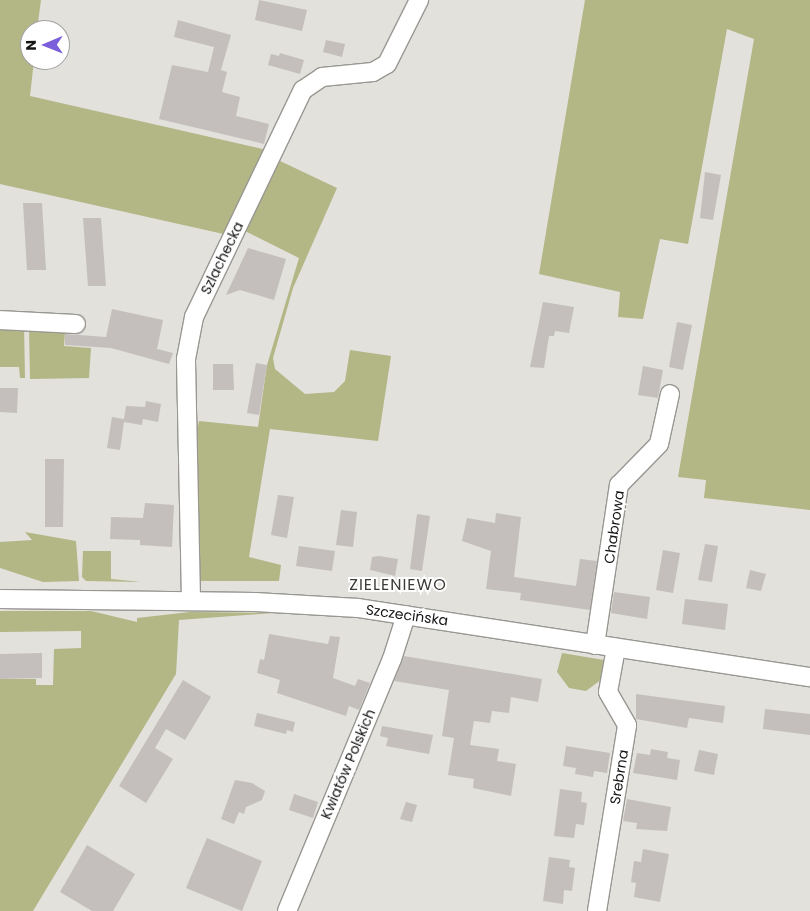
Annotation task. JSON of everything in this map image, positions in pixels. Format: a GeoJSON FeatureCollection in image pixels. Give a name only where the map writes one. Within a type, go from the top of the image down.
{"type":"FeatureCollection","features":[{"type":"Feature","properties":{"kind":"street","name":"Szlachecka"},"geometry":{"type":"LineString","coordinates":[[191,600],[186,359],[194,317],[304,90],[322,77],[373,72],[387,64],[419,0]]}},
{"type":"Feature","properties":{"kind":"street"},"geometry":{"type":"LineString","coordinates":[[0,320],[76,324]]}},
{"type":"Feature","properties":{"kind":"street","name":"Chabrowa"},"geometry":{"type":"LineString","coordinates":[[595,645],[619,485],[659,444],[670,394]]}},
{"type":"Feature","properties":{"kind":"street","name":"Szczecińska"},"geometry":{"type":"LineString","coordinates":[[0,599],[284,602],[406,615],[810,677]]}},
{"type":"Feature","properties":{"kind":"street","name":"Kwiatów Polskich"},"geometry":{"type":"LineString","coordinates":[[287,911],[392,659],[406,615]]}},
{"type":"Feature","properties":{"kind":"street","name":"Srebrna"},"geometry":{"type":"LineString","coordinates":[[597,911],[627,724],[608,692],[616,648]]}},
{"type":"Feature","properties":{"kind":"green space"},"geometry":{"type":"Polygon","coordinates":[[[0,0],[41,0],[38,20],[20,20],[20,70],[33,70],[30,96],[267,150],[228,235],[0,184],[0,0]]]}},
{"type":"Feature","properties":{"kind":"green space"},"geometry":{"type":"Polygon","coordinates":[[[585,0],[810,0],[810,510],[704,498],[706,480],[678,477],[754,39],[727,29],[688,244],[660,239],[643,319],[618,317],[620,292],[539,274],[585,0]]]}},
{"type":"Feature","properties":{"kind":"green space"},"geometry":{"type":"Polygon","coordinates":[[[278,160],[337,188],[293,288],[273,358],[275,369],[305,394],[334,392],[345,381],[350,350],[391,356],[378,441],[270,429],[249,557],[281,565],[279,581],[197,581],[195,441],[199,421],[258,427],[267,365],[299,258],[245,231],[278,160]]]}},
{"type":"Feature","properties":{"kind":"green space"},"geometry":{"type":"Polygon","coordinates":[[[24,325],[25,378],[20,378],[19,367],[0,367],[0,326],[24,325]]]}},
{"type":"Feature","properties":{"kind":"green space"},"geometry":{"type":"Polygon","coordinates":[[[29,328],[65,332],[64,346],[91,348],[89,378],[30,379],[29,328]]]}},
{"type":"Feature","properties":{"kind":"green space"},"geometry":{"type":"Polygon","coordinates":[[[25,532],[76,541],[79,581],[43,582],[0,568],[0,542],[32,540],[25,532]]]}},
{"type":"Feature","properties":{"kind":"green space"},"geometry":{"type":"Polygon","coordinates":[[[83,551],[111,551],[111,579],[141,582],[86,581],[82,577],[83,551]]]}},
{"type":"Feature","properties":{"kind":"green space"},"geometry":{"type":"Polygon","coordinates":[[[0,611],[91,611],[137,622],[137,618],[190,612],[273,613],[179,620],[176,674],[33,911],[0,911],[0,679],[36,679],[36,685],[53,685],[54,649],[81,648],[81,631],[0,632],[0,611]]]}},
{"type":"Feature","properties":{"kind":"green space"},"geometry":{"type":"Polygon","coordinates":[[[562,653],[604,660],[602,679],[586,691],[569,688],[557,672],[562,653]]]}},
{"type":"Feature","properties":{"kind":"building"},"geometry":{"type":"Polygon","coordinates":[[[259,0],[307,10],[302,31],[255,20],[259,0]]]}},
{"type":"Feature","properties":{"kind":"building"},"geometry":{"type":"Polygon","coordinates":[[[178,20],[231,35],[221,70],[227,72],[222,92],[240,97],[236,116],[269,124],[264,144],[159,119],[172,65],[208,72],[214,47],[174,37],[178,20]]]}},
{"type":"Feature","properties":{"kind":"building"},"geometry":{"type":"Polygon","coordinates":[[[326,40],[345,44],[342,57],[323,52],[326,40]]]}},
{"type":"Feature","properties":{"kind":"building"},"geometry":{"type":"Polygon","coordinates":[[[280,53],[304,60],[300,74],[268,65],[271,54],[279,56],[280,53]]]}},
{"type":"Feature","properties":{"kind":"building"},"geometry":{"type":"Polygon","coordinates":[[[705,172],[721,175],[713,220],[700,218],[705,172]]]}},
{"type":"Feature","properties":{"kind":"building"},"geometry":{"type":"Polygon","coordinates":[[[23,203],[42,203],[46,270],[27,270],[23,203]]]}},
{"type":"Feature","properties":{"kind":"building"},"geometry":{"type":"Polygon","coordinates":[[[83,218],[101,218],[106,286],[88,286],[83,218]]]}},
{"type":"Feature","properties":{"kind":"building"},"geometry":{"type":"Polygon","coordinates":[[[248,248],[286,259],[274,300],[240,290],[226,295],[248,248]]]}},
{"type":"Feature","properties":{"kind":"building"},"geometry":{"type":"Polygon","coordinates":[[[543,302],[574,307],[569,333],[555,331],[554,336],[549,336],[544,368],[530,367],[543,302]]]}},
{"type":"Feature","properties":{"kind":"building"},"geometry":{"type":"Polygon","coordinates":[[[112,309],[163,320],[157,349],[173,353],[169,364],[111,348],[65,345],[65,334],[106,337],[112,309]]]}},
{"type":"Feature","properties":{"kind":"building"},"geometry":{"type":"Polygon","coordinates":[[[677,322],[692,325],[683,370],[669,367],[677,322]]]}},
{"type":"Feature","properties":{"kind":"building"},"geometry":{"type":"Polygon","coordinates":[[[256,363],[267,365],[259,415],[247,413],[256,363]]]}},
{"type":"Feature","properties":{"kind":"building"},"geometry":{"type":"Polygon","coordinates":[[[213,364],[233,364],[234,390],[213,390],[213,364]]]}},
{"type":"Feature","properties":{"kind":"building"},"geometry":{"type":"Polygon","coordinates":[[[643,366],[663,370],[658,398],[638,395],[643,366]]]}},
{"type":"Feature","properties":{"kind":"building"},"geometry":{"type":"Polygon","coordinates":[[[0,388],[18,388],[17,413],[0,412],[0,388]]]}},
{"type":"Feature","properties":{"kind":"building"},"geometry":{"type":"Polygon","coordinates":[[[146,401],[161,404],[158,422],[143,419],[142,425],[124,422],[120,450],[107,448],[112,417],[124,419],[126,406],[145,407],[146,401]]]}},
{"type":"Feature","properties":{"kind":"building"},"geometry":{"type":"Polygon","coordinates":[[[45,459],[64,459],[63,527],[45,527],[45,459]]]}},
{"type":"Feature","properties":{"kind":"building"},"geometry":{"type":"Polygon","coordinates":[[[278,495],[294,497],[287,538],[271,535],[278,495]]]}},
{"type":"Feature","properties":{"kind":"building"},"geometry":{"type":"Polygon","coordinates":[[[145,503],[174,505],[172,547],[140,545],[140,540],[110,539],[111,517],[143,518],[145,503]]]}},
{"type":"Feature","properties":{"kind":"building"},"geometry":{"type":"Polygon","coordinates":[[[341,510],[357,512],[353,547],[336,545],[341,510]]]}},
{"type":"Feature","properties":{"kind":"building"},"geometry":{"type":"Polygon","coordinates":[[[496,513],[521,517],[514,577],[576,586],[580,559],[597,561],[590,610],[520,600],[521,593],[486,589],[491,551],[462,541],[467,518],[495,523],[496,513]]]}},
{"type":"Feature","properties":{"kind":"building"},"geometry":{"type":"Polygon","coordinates":[[[417,514],[430,516],[422,571],[410,569],[417,514]]]}},
{"type":"Feature","properties":{"kind":"building"},"geometry":{"type":"Polygon","coordinates":[[[705,544],[718,546],[712,582],[698,580],[705,544]]]}},
{"type":"Feature","properties":{"kind":"building"},"geometry":{"type":"Polygon","coordinates":[[[299,546],[335,551],[332,571],[296,566],[299,546]]]}},
{"type":"Feature","properties":{"kind":"building"},"geometry":{"type":"Polygon","coordinates":[[[663,550],[680,553],[673,593],[656,590],[663,550]]]}},
{"type":"Feature","properties":{"kind":"building"},"geometry":{"type":"Polygon","coordinates":[[[379,556],[398,559],[395,576],[370,570],[372,557],[379,556]]]}},
{"type":"Feature","properties":{"kind":"building"},"geometry":{"type":"Polygon","coordinates":[[[750,570],[766,574],[761,591],[746,588],[750,570]]]}},
{"type":"Feature","properties":{"kind":"building"},"geometry":{"type":"Polygon","coordinates":[[[614,592],[650,597],[647,619],[611,613],[614,592]]]}},
{"type":"Feature","properties":{"kind":"building"},"geometry":{"type":"Polygon","coordinates":[[[685,599],[728,604],[725,630],[682,624],[685,599]]]}},
{"type":"Feature","properties":{"kind":"building"},"geometry":{"type":"Polygon","coordinates":[[[269,634],[328,644],[330,636],[340,637],[333,678],[355,686],[358,679],[370,683],[359,710],[349,706],[346,716],[277,693],[280,680],[257,673],[260,659],[264,660],[269,634]]]}},
{"type":"Feature","properties":{"kind":"building"},"geometry":{"type":"Polygon","coordinates":[[[42,653],[42,678],[0,679],[0,654],[42,653]]]}},
{"type":"Feature","properties":{"kind":"building"},"geometry":{"type":"Polygon","coordinates":[[[404,656],[542,679],[538,702],[511,697],[509,713],[492,711],[490,723],[474,721],[470,745],[499,749],[497,761],[516,764],[511,796],[473,788],[474,779],[448,775],[454,738],[442,736],[449,690],[394,681],[404,656]]]}},
{"type":"Feature","properties":{"kind":"building"},"geometry":{"type":"Polygon","coordinates":[[[183,680],[211,697],[185,740],[166,729],[155,748],[173,759],[146,803],[119,786],[183,680]]]}},
{"type":"Feature","properties":{"kind":"building"},"geometry":{"type":"Polygon","coordinates":[[[636,694],[725,706],[723,723],[689,718],[687,728],[636,719],[636,694]]]}},
{"type":"Feature","properties":{"kind":"building"},"geometry":{"type":"Polygon","coordinates":[[[765,709],[810,714],[810,735],[763,729],[765,709]]]}},
{"type":"Feature","properties":{"kind":"building"},"geometry":{"type":"Polygon","coordinates":[[[257,713],[295,722],[293,732],[287,730],[286,734],[254,726],[257,713]]]}},
{"type":"Feature","properties":{"kind":"building"},"geometry":{"type":"Polygon","coordinates":[[[382,726],[433,735],[429,754],[386,746],[388,738],[380,736],[382,726]]]}},
{"type":"Feature","properties":{"kind":"building"},"geometry":{"type":"Polygon","coordinates":[[[566,746],[610,753],[607,773],[594,771],[593,777],[575,774],[576,768],[563,766],[566,746]]]}},
{"type":"Feature","properties":{"kind":"building"},"geometry":{"type":"Polygon","coordinates":[[[651,749],[668,752],[667,758],[680,760],[677,780],[633,773],[637,753],[650,755],[651,749]]]}},
{"type":"Feature","properties":{"kind":"building"},"geometry":{"type":"Polygon","coordinates":[[[699,750],[718,754],[714,775],[694,771],[699,750]]]}},
{"type":"Feature","properties":{"kind":"building"},"geometry":{"type":"Polygon","coordinates":[[[235,780],[252,783],[265,791],[262,800],[246,807],[244,814],[239,812],[234,824],[221,819],[235,780]]]}},
{"type":"Feature","properties":{"kind":"building"},"geometry":{"type":"Polygon","coordinates":[[[560,789],[582,792],[581,802],[587,803],[584,825],[576,824],[574,838],[554,836],[560,789]]]}},
{"type":"Feature","properties":{"kind":"building"},"geometry":{"type":"Polygon","coordinates":[[[294,794],[318,802],[313,818],[289,810],[294,794]]]}},
{"type":"Feature","properties":{"kind":"building"},"geometry":{"type":"Polygon","coordinates":[[[627,799],[671,807],[667,831],[636,829],[637,823],[623,821],[627,799]]]}},
{"type":"Feature","properties":{"kind":"building"},"geometry":{"type":"Polygon","coordinates":[[[406,802],[417,805],[412,822],[400,819],[406,802]]]}},
{"type":"Feature","properties":{"kind":"building"},"geometry":{"type":"Polygon","coordinates":[[[207,838],[262,861],[242,911],[186,888],[207,838]]]}},
{"type":"Feature","properties":{"kind":"building"},"geometry":{"type":"Polygon","coordinates":[[[87,845],[135,874],[113,911],[92,911],[60,892],[87,845]]]}},
{"type":"Feature","properties":{"kind":"building"},"geometry":{"type":"Polygon","coordinates":[[[643,849],[669,854],[660,902],[634,897],[636,883],[631,882],[634,861],[641,862],[643,849]]]}},
{"type":"Feature","properties":{"kind":"building"},"geometry":{"type":"Polygon","coordinates":[[[549,857],[570,860],[569,867],[575,868],[572,891],[564,890],[563,904],[543,901],[549,857]]]}},
{"type":"Feature","properties":{"kind":"district","name":"ZIELENIEWO"},"geometry":{"type":"Point","coordinates":[398,585]}}]}
